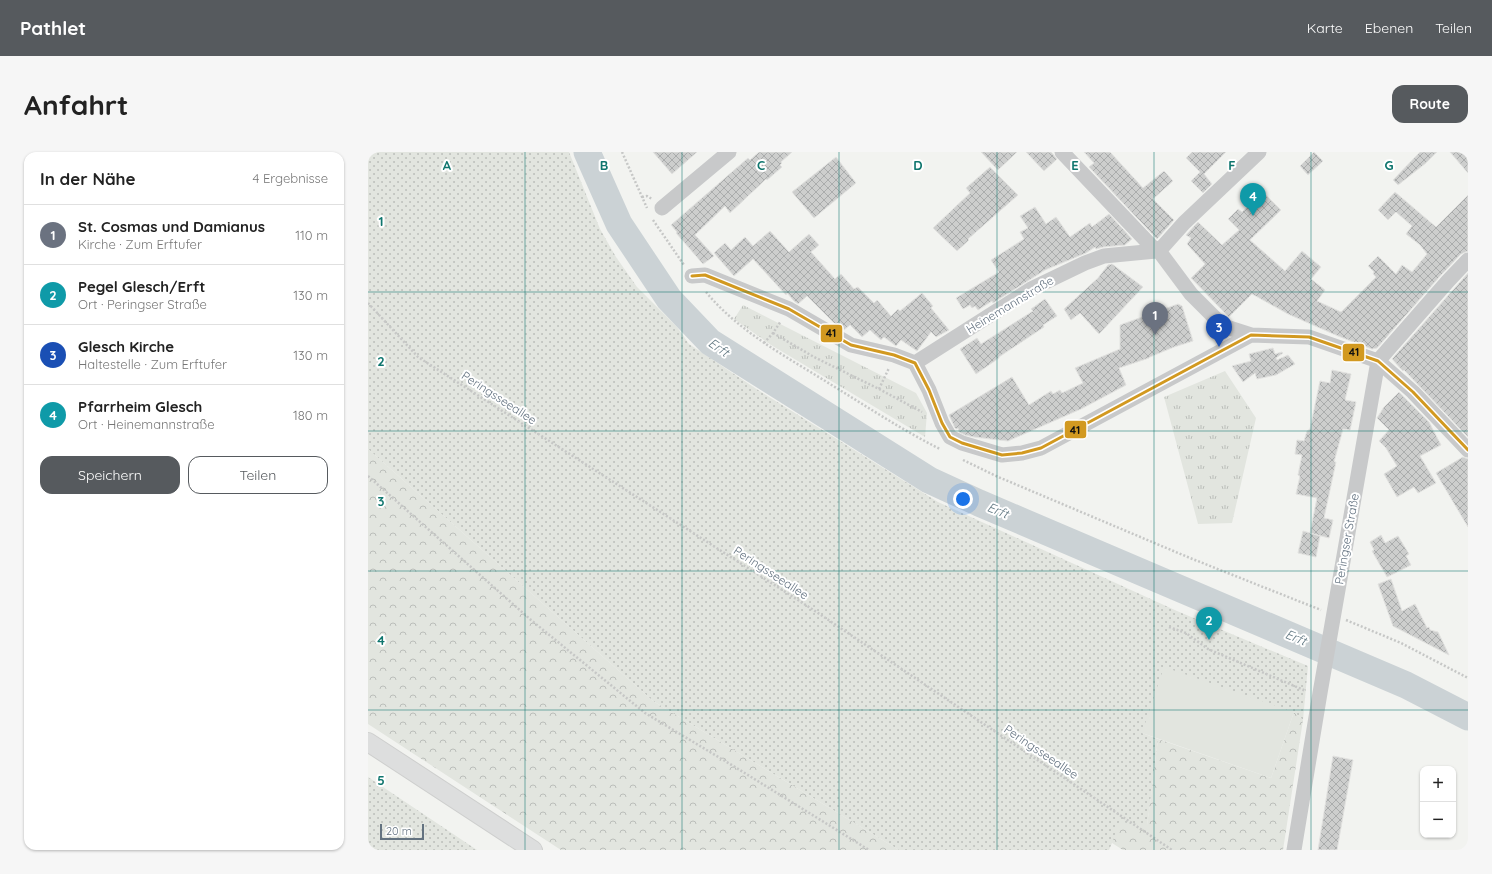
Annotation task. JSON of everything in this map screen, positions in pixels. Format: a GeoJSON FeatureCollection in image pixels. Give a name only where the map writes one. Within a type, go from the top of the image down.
{"type":"FeatureCollection","features":[{"type":"Feature","properties":{"kind":"main road"},"geometry":{"type":"LineString","coordinates":[[368,742],[533,850]]}},
{"type":"Feature","properties":{"kind":"street"},"geometry":{"type":"LineString","coordinates":[[662,208],[729,152]]}},
{"type":"Feature","properties":{"kind":"street"},"geometry":{"type":"LineString","coordinates":[[1062,152],[1158,251],[1191,294],[1223,326],[1250,335],[1309,337],[1378,361],[1413,392],[1467,445]]}},
{"type":"Feature","properties":{"kind":"street"},"geometry":{"type":"LineString","coordinates":[[1158,251],[1184,223],[1259,152]]}},
{"type":"Feature","properties":{"kind":"street","name":"Heinemannstraße"},"geometry":{"type":"LineString","coordinates":[[915,363],[1031,289],[1085,263],[1104,256],[1158,251]]}},
{"type":"Feature","properties":{"kind":"street"},"geometry":{"type":"LineString","coordinates":[[1378,361],[1468,260]]}},
{"type":"Feature","properties":{"kind":"street"},"geometry":{"type":"LineString","coordinates":[[692,276],[705,275],[789,309],[852,345],[894,355],[915,363],[929,390],[942,423],[950,438],[1002,455],[1022,453],[1041,448],[1250,335]]}},
{"type":"Feature","properties":{"kind":"street","name":"Peringser Straße"},"geometry":{"type":"LineString","coordinates":[[1294,850],[1319,695],[1338,619],[1378,361]]}},
{"type":"Feature","properties":{"kind":"path","name":"Peringsseeallee"},"geometry":{"type":"LineString","coordinates":[[368,303],[418,356],[812,609],[1172,850]]}},
{"type":"Feature","properties":{"kind":"path"},"geometry":{"type":"LineString","coordinates":[[764,343],[773,333],[789,309]]}},
{"type":"Feature","properties":{"kind":"path"},"geometry":{"type":"LineString","coordinates":[[773,333],[814,357],[879,389],[942,423]]}},
{"type":"Feature","properties":{"kind":"path"},"geometry":{"type":"LineString","coordinates":[[879,389],[894,355]]}},
{"type":"Feature","properties":{"kind":"path"},"geometry":{"type":"LineString","coordinates":[[368,476],[531,620],[645,713],[869,850]]}},
{"type":"Feature","properties":{"kind":"path"},"geometry":{"type":"LineString","coordinates":[[1338,619],[1401,643],[1468,678]]}},
{"type":"Feature","properties":{"kind":"path"},"geometry":{"type":"LineString","coordinates":[[1169,627],[1186,633],[1208,649],[1319,695]]}},
{"type":"Feature","properties":{"kind":"green space"},"geometry":{"type":"Polygon","coordinates":[[[368,152],[569,152],[600,229],[616,257],[637,287],[677,327],[689,344],[758,390],[938,502],[1177,611],[1308,666],[1303,720],[1294,712],[1142,733],[1158,739],[1147,825],[1112,843],[1109,850],[899,850],[653,701],[368,449],[368,152]]]}},
{"type":"Feature","properties":{"kind":"green space"},"geometry":{"type":"Polygon","coordinates":[[[743,305],[916,393],[927,413],[925,437],[771,345],[734,319],[743,305]]]}},
{"type":"Feature","properties":{"kind":"green space"},"geometry":{"type":"Polygon","coordinates":[[[1225,371],[1256,418],[1232,523],[1198,524],[1164,397],[1225,371]]]}},
{"type":"Feature","properties":{"kind":"green space"},"geometry":{"type":"Polygon","coordinates":[[[368,449],[653,701],[899,850],[561,850],[368,724],[368,449]]]}},
{"type":"Feature","properties":{"kind":"green space"},"geometry":{"type":"Polygon","coordinates":[[[1164,667],[1294,712],[1271,778],[1142,733],[1164,667]]]}},
{"type":"Feature","properties":{"kind":"green space"},"geometry":{"type":"Polygon","coordinates":[[[1294,712],[1303,720],[1283,850],[1123,850],[1112,843],[1119,822],[1147,825],[1158,739],[1271,778],[1294,712]]]}},
{"type":"Feature","properties":{"kind":"green space"},"geometry":{"type":"Polygon","coordinates":[[[368,777],[477,850],[368,850],[368,777]]]}},
{"type":"Feature","properties":{"kind":"building"},"geometry":{"type":"Polygon","coordinates":[[[653,152],[697,152],[672,174],[653,152]]]}},
{"type":"Feature","properties":{"kind":"building"},"geometry":{"type":"Polygon","coordinates":[[[759,152],[792,152],[781,162],[782,163],[780,165],[782,167],[767,180],[766,179],[730,213],[725,206],[695,235],[714,256],[703,264],[676,233],[677,232],[671,225],[748,158],[750,160],[759,152]]]}},
{"type":"Feature","properties":{"kind":"building"},"geometry":{"type":"Polygon","coordinates":[[[981,152],[1017,152],[998,170],[981,152]]]}},
{"type":"Feature","properties":{"kind":"building"},"geometry":{"type":"Polygon","coordinates":[[[1026,152],[1051,152],[1057,159],[1044,171],[1026,152]]]}},
{"type":"Feature","properties":{"kind":"building"},"geometry":{"type":"Polygon","coordinates":[[[1084,152],[1110,152],[1143,188],[1164,171],[1173,181],[1153,199],[1174,220],[1157,239],[1089,167],[1094,163],[1084,152]]]}},
{"type":"Feature","properties":{"kind":"building"},"geometry":{"type":"Polygon","coordinates":[[[1192,152],[1226,152],[1204,174],[1212,184],[1203,193],[1191,181],[1200,172],[1186,158],[1192,152]]]}},
{"type":"Feature","properties":{"kind":"building"},"geometry":{"type":"Polygon","coordinates":[[[1314,152],[1323,161],[1308,175],[1300,166],[1314,152]]]}},
{"type":"Feature","properties":{"kind":"building"},"geometry":{"type":"Polygon","coordinates":[[[1420,152],[1437,152],[1426,163],[1398,185],[1393,180],[1420,152]]]}},
{"type":"Feature","properties":{"kind":"building"},"geometry":{"type":"Polygon","coordinates":[[[1450,152],[1468,152],[1468,173],[1450,152]]]}},
{"type":"Feature","properties":{"kind":"building"},"geometry":{"type":"Polygon","coordinates":[[[836,157],[856,183],[814,218],[792,192],[836,157]]]}},
{"type":"Feature","properties":{"kind":"building"},"geometry":{"type":"Polygon","coordinates":[[[990,167],[1018,195],[968,239],[969,240],[957,251],[933,228],[970,193],[966,188],[990,167]]]}},
{"type":"Feature","properties":{"kind":"building"},"geometry":{"type":"Polygon","coordinates":[[[1263,192],[1281,210],[1250,240],[1285,271],[1302,251],[1321,267],[1311,279],[1325,290],[1317,301],[1341,312],[1376,277],[1373,274],[1374,272],[1368,266],[1378,256],[1396,274],[1402,265],[1412,272],[1427,254],[1420,245],[1406,234],[1412,226],[1396,212],[1388,220],[1378,210],[1395,192],[1436,227],[1468,195],[1468,251],[1461,254],[1441,275],[1377,348],[1372,349],[1338,336],[1288,314],[1252,294],[1229,317],[1191,278],[1205,264],[1187,244],[1191,238],[1186,235],[1198,222],[1222,245],[1239,230],[1228,219],[1238,209],[1242,212],[1263,192]]]}},
{"type":"Feature","properties":{"kind":"building"},"geometry":{"type":"Polygon","coordinates":[[[1035,207],[1046,224],[1056,217],[1070,237],[1090,223],[1092,227],[1109,214],[1132,239],[1125,245],[1096,249],[1095,247],[1086,253],[1045,270],[993,303],[992,301],[978,310],[975,306],[972,308],[970,305],[963,309],[956,298],[999,272],[991,260],[1024,239],[1020,232],[1028,228],[1020,216],[1035,207]]]}},
{"type":"Feature","properties":{"kind":"building"},"geometry":{"type":"Polygon","coordinates":[[[770,231],[789,252],[809,234],[819,245],[811,252],[835,279],[841,274],[854,289],[858,287],[874,303],[877,300],[891,316],[898,309],[900,311],[922,293],[933,306],[931,308],[949,330],[936,337],[931,332],[917,351],[901,340],[896,346],[884,337],[881,340],[870,330],[862,337],[850,325],[844,330],[837,326],[807,296],[798,304],[787,293],[786,295],[753,259],[734,276],[714,253],[725,243],[731,250],[745,237],[753,246],[770,231]]]}},
{"type":"Feature","properties":{"kind":"building"},"geometry":{"type":"Polygon","coordinates":[[[1112,264],[1143,287],[1099,334],[1080,313],[1071,320],[1064,309],[1098,278],[1108,265],[1112,264]]]}},
{"type":"Feature","properties":{"kind":"building"},"geometry":{"type":"Polygon","coordinates":[[[1468,273],[1468,437],[1392,359],[1468,273]]]}},
{"type":"Feature","properties":{"kind":"building"},"geometry":{"type":"Polygon","coordinates":[[[1045,299],[1057,316],[1043,325],[1044,327],[976,374],[960,349],[977,338],[981,344],[1033,311],[1031,309],[1045,299]]]}},
{"type":"Feature","properties":{"kind":"building"},"geometry":{"type":"Polygon","coordinates":[[[1178,304],[1182,306],[1193,341],[1119,368],[1126,385],[1081,409],[1008,441],[965,435],[959,432],[958,428],[955,428],[949,415],[1012,377],[1029,405],[1051,391],[1053,394],[1060,390],[1062,393],[1083,383],[1075,368],[1120,349],[1120,325],[1178,304]]]}},
{"type":"Feature","properties":{"kind":"building"},"geometry":{"type":"Polygon","coordinates":[[[1273,348],[1275,354],[1283,353],[1276,358],[1277,360],[1288,355],[1295,364],[1276,375],[1257,379],[1255,373],[1243,382],[1232,366],[1251,361],[1249,354],[1273,348]]]}},
{"type":"Feature","properties":{"kind":"building"},"geometry":{"type":"Polygon","coordinates":[[[1332,370],[1351,374],[1345,400],[1356,402],[1350,430],[1343,429],[1334,462],[1336,462],[1324,518],[1333,520],[1329,538],[1310,533],[1317,498],[1296,494],[1300,476],[1298,475],[1302,455],[1295,454],[1297,440],[1304,441],[1307,431],[1310,429],[1320,381],[1330,383],[1332,370]]]}},
{"type":"Feature","properties":{"kind":"building"},"geometry":{"type":"Polygon","coordinates":[[[1399,392],[1429,422],[1441,445],[1420,456],[1436,483],[1418,493],[1414,487],[1397,497],[1384,474],[1397,466],[1386,448],[1379,441],[1389,430],[1377,418],[1384,407],[1399,392]]]}},
{"type":"Feature","properties":{"kind":"building"},"geometry":{"type":"Polygon","coordinates":[[[1463,457],[1468,459],[1468,527],[1436,473],[1463,457]]]}},
{"type":"Feature","properties":{"kind":"building"},"geometry":{"type":"Polygon","coordinates":[[[1303,531],[1320,536],[1316,557],[1298,553],[1303,531]]]}},
{"type":"Feature","properties":{"kind":"building"},"geometry":{"type":"Polygon","coordinates":[[[1381,535],[1385,543],[1398,536],[1409,554],[1406,556],[1411,565],[1387,577],[1372,551],[1374,550],[1370,542],[1381,535]]]}},
{"type":"Feature","properties":{"kind":"building"},"geometry":{"type":"Polygon","coordinates":[[[1391,579],[1402,611],[1415,604],[1427,628],[1429,627],[1430,630],[1438,632],[1449,655],[1393,626],[1378,584],[1391,579]]]}},
{"type":"Feature","properties":{"kind":"building"},"geometry":{"type":"Polygon","coordinates":[[[1333,756],[1353,760],[1337,850],[1318,850],[1333,756]]]}},
{"type":"Feature","properties":{"kind":"waterway","name":"Erft"},"geometry":{"type":"LineString","coordinates":[[587,152],[619,224],[669,299],[710,342],[929,480],[979,503],[1406,685],[1468,717]]}},
{"type":"Feature","properties":{"kind":"transit line","name":"41"},"geometry":{"type":"LineString","coordinates":[[692,276],[705,275],[789,309],[851,345],[894,355],[915,363],[929,390],[942,423],[950,437],[962,443],[1002,455],[1022,453],[1041,448],[1251,335],[1309,337],[1378,361],[1413,392],[1468,450]]}},
{"type":"Feature","properties":{"kind":"place","name":"Pfarrheim Glesch"},"geometry":{"type":"Point","coordinates":[1253,216]}},
{"type":"Feature","properties":{"kind":"place","name":"St. Cosmas und Damianus"},"geometry":{"type":"Point","coordinates":[1155,335]}},
{"type":"Feature","properties":{"kind":"place","name":"Glesch Kirche"},"geometry":{"type":"Point","coordinates":[1219,347]}},
{"type":"Feature","properties":{"kind":"place","name":"Pegel Glesch/Erft"},"geometry":{"type":"Point","coordinates":[1209,640]}}]}
